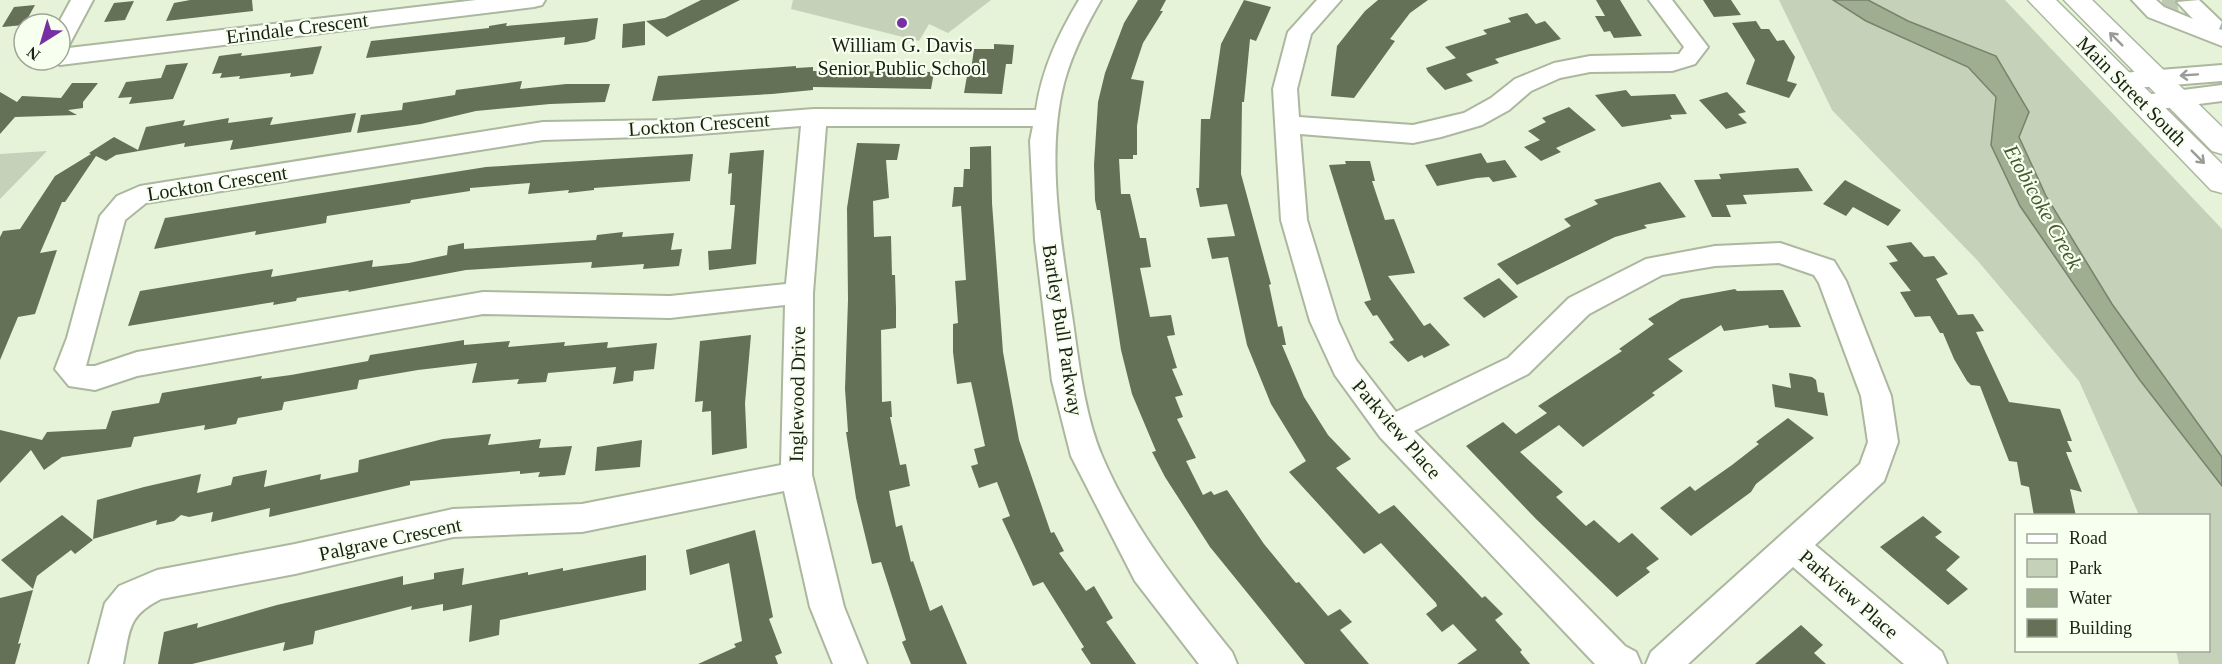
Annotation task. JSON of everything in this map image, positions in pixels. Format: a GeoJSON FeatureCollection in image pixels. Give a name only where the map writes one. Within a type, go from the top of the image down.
{"type":"FeatureCollection","features":[{"type":"Feature","properties":{"kind":"main road","name":"Main Street South"},"geometry":{"type":"LineString","coordinates":[[2041,0],[2122,81],[2177,99],[2222,144]]}},
{"type":"Feature","properties":{"kind":"main road","name":"Main Street South"},"geometry":{"type":"LineString","coordinates":[[2077,0],[2222,182]]}},
{"type":"Feature","properties":{"kind":"street"},"geometry":{"type":"LineString","coordinates":[[72,19],[82,0]]}},
{"type":"Feature","properties":{"kind":"street","name":"Erindale Crescent"},"geometry":{"type":"LineString","coordinates":[[72,56],[534,0]]}},
{"type":"Feature","properties":{"kind":"street","name":"Bartley Bull Parkway"},"geometry":{"type":"LineString","coordinates":[[1090,0],[1070,34],[1052,83],[1043,141],[1048,240],[1067,381],[1086,456],[1147,570],[1220,664]]}},
{"type":"Feature","properties":{"kind":"street","name":"Parkview Place"},"geometry":{"type":"LineString","coordinates":[[1330,0],[1300,32],[1285,89],[1294,220],[1324,321],[1345,367],[1391,428],[1613,658],[1624,664]]}},
{"type":"Feature","properties":{"kind":"street"},"geometry":{"type":"LineString","coordinates":[[1286,124],[1413,134],[1473,119],[1500,104],[1523,86],[1554,72],[1590,64],[1672,63],[1687,59],[1696,48],[1660,0]]}},
{"type":"Feature","properties":{"kind":"street"},"geometry":{"type":"LineString","coordinates":[[2172,9],[2219,29]]}},
{"type":"Feature","properties":{"kind":"street"},"geometry":{"type":"LineString","coordinates":[[2150,91],[2222,73]]}},
{"type":"Feature","properties":{"kind":"street"},"geometry":{"type":"LineString","coordinates":[[2177,99],[2222,93]]}},
{"type":"Feature","properties":{"kind":"street","name":"Lockton Crescent"},"geometry":{"type":"LineString","coordinates":[[799,293],[670,307],[483,303],[137,364],[95,378],[79,378],[70,369],[81,338],[113,216],[126,203],[140,195],[543,131],[674,128],[814,117],[1045,118]]}},
{"type":"Feature","properties":{"kind":"street","name":"Inglewood Drive"},"geometry":{"type":"LineString","coordinates":[[814,117],[799,293],[796,475],[827,607],[850,664]]}},
{"type":"Feature","properties":{"kind":"street"},"geometry":{"type":"LineString","coordinates":[[1391,428],[1518,366],[1580,306],[1656,266],[1715,256],[1780,253],[1803,259],[1824,268],[1832,281],[1876,396],[1883,442],[1873,472],[1791,545]]}},
{"type":"Feature","properties":{"kind":"street","name":"Palgrave Crescent"},"geometry":{"type":"LineString","coordinates":[[106,664],[117,614],[131,597],[157,585],[295,559],[453,523],[582,518],[796,475]]}},
{"type":"Feature","properties":{"kind":"street","name":"Parkview Place"},"geometry":{"type":"LineString","coordinates":[[1663,664],[1791,545],[1930,664]]}},
{"type":"Feature","properties":{"kind":"green space"},"geometry":{"type":"Polygon","coordinates":[[[793,0],[991,0],[948,33],[929,24],[919,41],[791,9],[793,0]]]}},
{"type":"Feature","properties":{"kind":"green space"},"geometry":{"type":"Polygon","coordinates":[[[1779,0],[2005,0],[2222,229],[2222,664],[2179,664],[2176,652],[2210,652],[2210,514],[2139,514],[2079,381],[1977,260],[1832,110],[1779,0]]]}},
{"type":"Feature","properties":{"kind":"green space"},"geometry":{"type":"Polygon","coordinates":[[[47,151],[0,199],[0,154],[47,151]]]}},
{"type":"Feature","properties":{"kind":"water","name":"Etobicoke Creek"},"geometry":{"type":"Polygon","coordinates":[[[1833,0],[1868,0],[1908,21],[1996,56],[2029,112],[2019,137],[2046,196],[2112,304],[2222,457],[2222,486],[2139,379],[2020,206],[1991,145],[1996,97],[1968,67],[1866,21],[1833,0]]]}},
{"type":"Feature","properties":{"kind":"building"},"geometry":{"type":"Polygon","coordinates":[[[190,0],[252,0],[253,11],[166,21],[174,3],[190,0]]]}},
{"type":"Feature","properties":{"kind":"building"},"geometry":{"type":"Polygon","coordinates":[[[701,0],[740,0],[667,37],[646,21],[665,18],[701,0]]]}},
{"type":"Feature","properties":{"kind":"building"},"geometry":{"type":"Polygon","coordinates":[[[1138,0],[1166,0],[1160,11],[1163,11],[1143,43],[1131,79],[1144,81],[1137,126],[1137,155],[1133,155],[1133,159],[1119,159],[1121,194],[1130,194],[1140,238],[1146,238],[1151,267],[1140,268],[1150,317],[1171,315],[1175,335],[1167,336],[1177,368],[1172,369],[1183,395],[1175,397],[1183,417],[1177,419],[1196,458],[1186,461],[1203,495],[1211,491],[1214,495],[1227,490],[1264,544],[1296,583],[1299,582],[1328,616],[1340,609],[1352,622],[1340,630],[1369,664],[1305,664],[1210,547],[1165,477],[1152,452],[1156,451],[1132,394],[1121,350],[1100,210],[1097,210],[1095,200],[1094,165],[1098,102],[1105,73],[1124,23],[1138,0]]]}},
{"type":"Feature","properties":{"kind":"building"},"geometry":{"type":"Polygon","coordinates":[[[1244,0],[1271,7],[1256,41],[1250,39],[1244,102],[1242,102],[1241,174],[1271,284],[1269,285],[1278,327],[1282,326],[1286,345],[1282,345],[1304,397],[1328,435],[1351,459],[1336,468],[1379,514],[1394,505],[1482,598],[1485,596],[1503,614],[1495,620],[1522,650],[1520,652],[1530,664],[1457,664],[1477,650],[1453,624],[1442,632],[1426,614],[1437,606],[1436,603],[1381,543],[1364,554],[1289,472],[1306,461],[1271,404],[1247,345],[1228,257],[1212,259],[1207,238],[1235,236],[1227,204],[1200,207],[1196,188],[1199,188],[1201,119],[1210,119],[1221,44],[1244,0]]]}},
{"type":"Feature","properties":{"kind":"building"},"geometry":{"type":"Polygon","coordinates":[[[1378,0],[1428,0],[1410,13],[1390,39],[1395,41],[1354,98],[1331,96],[1337,46],[1365,11],[1378,0]]]}},
{"type":"Feature","properties":{"kind":"building"},"geometry":{"type":"Polygon","coordinates":[[[1596,0],[1620,0],[1642,36],[1614,38],[1610,31],[1604,32],[1595,16],[1605,16],[1596,0]]]}},
{"type":"Feature","properties":{"kind":"building"},"geometry":{"type":"Polygon","coordinates":[[[1703,0],[1731,0],[1741,15],[1714,17],[1703,0]]]}},
{"type":"Feature","properties":{"kind":"building"},"geometry":{"type":"Polygon","coordinates":[[[134,1],[125,20],[104,22],[114,3],[134,1]]]}},
{"type":"Feature","properties":{"kind":"building"},"geometry":{"type":"Polygon","coordinates":[[[35,5],[31,12],[12,12],[12,26],[2,27],[14,7],[35,5]]]}},
{"type":"Feature","properties":{"kind":"building"},"geometry":{"type":"Polygon","coordinates":[[[1527,13],[1536,24],[1545,21],[1561,39],[1495,59],[1499,63],[1466,74],[1473,81],[1445,90],[1428,72],[1426,68],[1456,58],[1445,47],[1487,34],[1483,30],[1511,22],[1508,18],[1527,13]]]}},
{"type":"Feature","properties":{"kind":"building"},"geometry":{"type":"Polygon","coordinates":[[[598,18],[595,39],[587,42],[564,45],[565,37],[366,58],[371,41],[489,28],[489,26],[507,23],[506,26],[598,18]]]}},
{"type":"Feature","properties":{"kind":"building"},"geometry":{"type":"Polygon","coordinates":[[[645,21],[645,45],[622,48],[623,24],[645,21]]]}},
{"type":"Feature","properties":{"kind":"building"},"geometry":{"type":"Polygon","coordinates":[[[1756,21],[1761,29],[1769,29],[1777,41],[1784,40],[1795,57],[1787,81],[1797,84],[1789,98],[1746,84],[1755,60],[1732,23],[1756,21]]]}},
{"type":"Feature","properties":{"kind":"building"},"geometry":{"type":"Polygon","coordinates":[[[994,44],[1014,45],[1012,64],[1006,64],[1002,94],[964,93],[974,49],[994,49],[994,44]]]}},
{"type":"Feature","properties":{"kind":"building"},"geometry":{"type":"Polygon","coordinates":[[[322,46],[313,74],[290,77],[291,73],[239,79],[240,76],[220,78],[222,73],[212,74],[219,56],[242,53],[241,56],[322,46]]]}},
{"type":"Feature","properties":{"kind":"building"},"geometry":{"type":"Polygon","coordinates":[[[188,63],[173,99],[129,104],[132,97],[118,98],[126,82],[161,78],[166,65],[188,63]]]}},
{"type":"Feature","properties":{"kind":"building"},"geometry":{"type":"Polygon","coordinates":[[[796,66],[796,68],[813,67],[813,71],[934,72],[931,89],[813,87],[813,90],[772,94],[652,101],[658,76],[796,66]]]}},
{"type":"Feature","properties":{"kind":"building"},"geometry":{"type":"Polygon","coordinates":[[[522,81],[520,89],[566,84],[610,84],[605,102],[550,104],[476,111],[421,124],[357,133],[361,115],[402,110],[403,103],[455,95],[456,90],[522,81]]]}},
{"type":"Feature","properties":{"kind":"building"},"geometry":{"type":"Polygon","coordinates":[[[72,83],[98,83],[83,102],[83,108],[68,110],[77,115],[15,117],[0,134],[0,92],[17,102],[22,96],[61,98],[72,83]]]}},
{"type":"Feature","properties":{"kind":"building"},"geometry":{"type":"Polygon","coordinates":[[[1626,90],[1631,96],[1675,94],[1687,114],[1670,115],[1672,119],[1622,127],[1595,95],[1626,90]]]}},
{"type":"Feature","properties":{"kind":"building"},"geometry":{"type":"Polygon","coordinates":[[[1727,92],[1746,112],[1738,114],[1747,123],[1726,129],[1699,100],[1727,92]]]}},
{"type":"Feature","properties":{"kind":"building"},"geometry":{"type":"Polygon","coordinates":[[[1569,107],[1596,130],[1556,148],[1561,152],[1541,161],[1524,147],[1540,140],[1528,131],[1546,122],[1542,118],[1569,107]]]}},
{"type":"Feature","properties":{"kind":"building"},"geometry":{"type":"Polygon","coordinates":[[[356,113],[351,132],[230,150],[233,140],[184,147],[185,143],[116,155],[106,161],[96,156],[65,202],[62,202],[40,253],[57,250],[35,314],[18,317],[0,360],[0,237],[3,231],[20,229],[55,176],[114,137],[138,150],[146,127],[185,120],[183,126],[229,118],[228,123],[273,117],[270,125],[356,113]]]}},
{"type":"Feature","properties":{"kind":"building"},"geometry":{"type":"Polygon","coordinates":[[[857,143],[900,144],[897,160],[886,160],[889,198],[873,201],[874,237],[891,236],[892,275],[895,275],[896,328],[881,330],[882,402],[891,401],[892,417],[890,417],[900,465],[906,464],[910,486],[889,491],[896,527],[902,525],[911,562],[913,561],[930,611],[942,605],[967,664],[911,664],[902,642],[906,640],[881,562],[872,564],[856,498],[846,432],[848,432],[845,389],[848,300],[847,208],[857,143]]]}},
{"type":"Feature","properties":{"kind":"building"},"geometry":{"type":"Polygon","coordinates":[[[991,146],[992,203],[1003,352],[1019,440],[1051,533],[1054,532],[1064,551],[1059,553],[1086,591],[1094,586],[1113,618],[1106,622],[1136,664],[1091,664],[1081,649],[1084,647],[1043,582],[1033,586],[1002,519],[1010,516],[997,482],[979,488],[971,466],[978,464],[974,449],[985,446],[971,382],[957,384],[953,352],[953,324],[958,323],[955,281],[966,280],[961,206],[952,207],[954,187],[963,187],[964,169],[970,169],[970,147],[991,146]]]}},
{"type":"Feature","properties":{"kind":"building"},"geometry":{"type":"Polygon","coordinates":[[[764,150],[756,264],[709,270],[708,251],[731,249],[735,205],[730,205],[732,173],[728,174],[730,153],[764,150]]]}},
{"type":"Feature","properties":{"kind":"building"},"geometry":{"type":"Polygon","coordinates":[[[1481,153],[1487,163],[1505,160],[1517,177],[1493,182],[1489,177],[1477,178],[1437,186],[1425,165],[1481,153]]]}},
{"type":"Feature","properties":{"kind":"building"},"geometry":{"type":"Polygon","coordinates":[[[693,154],[690,181],[594,188],[594,190],[568,193],[569,190],[528,194],[530,183],[470,188],[470,191],[411,200],[410,203],[327,216],[326,223],[255,235],[256,231],[154,249],[165,218],[486,167],[693,154]]]}},
{"type":"Feature","properties":{"kind":"building"},"geometry":{"type":"Polygon","coordinates":[[[1345,161],[1370,161],[1375,181],[1372,181],[1385,220],[1394,219],[1415,273],[1388,276],[1424,326],[1430,323],[1450,345],[1424,358],[1422,355],[1408,362],[1389,342],[1394,340],[1377,315],[1373,316],[1364,302],[1371,300],[1329,165],[1346,164],[1345,161]]]}},
{"type":"Feature","properties":{"kind":"building"},"geometry":{"type":"Polygon","coordinates":[[[1798,168],[1813,191],[1743,195],[1747,204],[1726,205],[1731,217],[1712,217],[1694,180],[1721,179],[1719,174],[1798,168]]]}},
{"type":"Feature","properties":{"kind":"building"},"geometry":{"type":"Polygon","coordinates":[[[1845,180],[1901,210],[1888,226],[1853,207],[1846,216],[1823,204],[1845,180]]]}},
{"type":"Feature","properties":{"kind":"building"},"geometry":{"type":"Polygon","coordinates":[[[1660,182],[1686,217],[1644,225],[1647,228],[1615,237],[1517,285],[1497,264],[1571,226],[1564,219],[1598,204],[1594,200],[1660,182]]]}},
{"type":"Feature","properties":{"kind":"building"},"geometry":{"type":"Polygon","coordinates":[[[623,232],[622,237],[674,233],[671,250],[682,249],[679,266],[643,269],[644,264],[591,268],[592,262],[466,270],[348,292],[349,290],[297,298],[296,301],[273,305],[274,302],[128,326],[140,291],[273,269],[271,277],[373,260],[372,267],[409,263],[447,255],[448,246],[464,243],[464,249],[596,240],[597,235],[623,232]]]}},
{"type":"Feature","properties":{"kind":"building"},"geometry":{"type":"Polygon","coordinates":[[[1911,242],[1924,257],[1934,256],[1948,274],[1936,279],[1958,315],[1973,314],[1984,331],[1976,332],[2009,402],[2060,409],[2072,441],[2067,441],[2072,452],[2066,452],[2082,492],[2070,489],[2076,514],[2034,514],[2029,487],[2021,485],[2017,462],[2009,461],[1980,386],[1971,385],[1967,381],[1943,333],[1940,333],[1930,316],[1915,317],[1900,292],[1911,291],[1889,263],[1898,261],[1886,246],[1911,242]]]}},
{"type":"Feature","properties":{"kind":"building"},"geometry":{"type":"Polygon","coordinates":[[[1499,278],[1518,297],[1484,318],[1463,298],[1499,278]]]}},
{"type":"Feature","properties":{"kind":"building"},"geometry":{"type":"Polygon","coordinates":[[[1735,289],[1737,291],[1783,290],[1801,327],[1769,328],[1768,325],[1724,331],[1721,325],[1668,359],[1683,371],[1652,393],[1655,395],[1583,447],[1559,425],[1520,452],[1563,492],[1556,497],[1586,526],[1594,520],[1619,543],[1632,533],[1659,559],[1646,568],[1650,572],[1617,597],[1536,519],[1466,446],[1503,422],[1516,434],[1547,413],[1538,406],[1622,351],[1619,349],[1654,324],[1648,319],[1681,299],[1735,289]]]}},
{"type":"Feature","properties":{"kind":"building"},"geometry":{"type":"Polygon","coordinates":[[[751,335],[745,403],[747,448],[712,455],[711,411],[702,412],[703,401],[695,402],[700,341],[751,335]]]}},
{"type":"Feature","properties":{"kind":"building"},"geometry":{"type":"Polygon","coordinates":[[[464,340],[464,345],[510,341],[508,347],[565,342],[564,346],[608,342],[607,348],[657,343],[654,369],[634,371],[633,381],[613,384],[616,367],[548,373],[546,382],[517,384],[519,379],[472,383],[477,363],[418,370],[359,380],[357,389],[284,402],[282,410],[238,418],[236,424],[204,430],[205,425],[134,437],[131,447],[62,457],[44,470],[31,450],[0,483],[0,430],[42,440],[47,432],[106,429],[112,411],[159,403],[162,393],[262,376],[261,379],[291,375],[368,361],[370,355],[464,340]]]}},
{"type":"Feature","properties":{"kind":"building"},"geometry":{"type":"Polygon","coordinates":[[[1789,373],[1812,377],[1816,380],[1818,392],[1824,393],[1828,416],[1775,407],[1772,384],[1791,388],[1789,373]]]}},
{"type":"Feature","properties":{"kind":"building"},"geometry":{"type":"Polygon","coordinates":[[[1788,418],[1814,438],[1756,484],[1751,492],[1691,536],[1660,508],[1690,486],[1695,491],[1732,465],[1759,444],[1756,442],[1788,418]]]}},
{"type":"Feature","properties":{"kind":"building"},"geometry":{"type":"Polygon","coordinates":[[[491,434],[488,445],[541,439],[539,448],[572,446],[565,475],[538,477],[540,472],[520,474],[520,471],[410,481],[410,485],[269,517],[270,508],[211,522],[213,512],[189,517],[181,515],[174,521],[156,525],[157,520],[93,539],[97,500],[144,487],[201,474],[197,493],[231,485],[233,477],[267,470],[264,487],[321,474],[320,480],[358,472],[359,460],[443,439],[491,434]]]}},
{"type":"Feature","properties":{"kind":"building"},"geometry":{"type":"Polygon","coordinates":[[[642,440],[640,467],[595,471],[597,447],[642,440]]]}},
{"type":"Feature","properties":{"kind":"building"},"geometry":{"type":"Polygon","coordinates":[[[62,515],[93,540],[75,554],[71,550],[37,576],[33,589],[1,560],[62,515]]]}},
{"type":"Feature","properties":{"kind":"building"},"geometry":{"type":"Polygon","coordinates":[[[1923,516],[1942,532],[1935,537],[1960,557],[1946,570],[1968,589],[1948,605],[1880,547],[1923,516]]]}},
{"type":"Feature","properties":{"kind":"building"},"geometry":{"type":"Polygon","coordinates":[[[755,530],[773,617],[769,619],[782,653],[775,656],[778,664],[698,664],[736,647],[734,644],[742,641],[729,563],[690,575],[686,550],[755,530]]]}},
{"type":"Feature","properties":{"kind":"building"},"geometry":{"type":"Polygon","coordinates":[[[646,555],[646,590],[500,620],[499,635],[469,642],[472,605],[443,611],[443,604],[411,610],[412,606],[315,631],[313,644],[283,651],[285,642],[192,664],[158,664],[164,632],[198,623],[197,628],[277,605],[403,576],[403,585],[434,579],[434,573],[464,568],[462,585],[528,572],[528,575],[563,568],[563,571],[646,555]]]}},
{"type":"Feature","properties":{"kind":"building"},"geometry":{"type":"Polygon","coordinates":[[[33,590],[18,644],[21,643],[15,664],[0,664],[0,598],[33,590]]]}},
{"type":"Feature","properties":{"kind":"building"},"geometry":{"type":"Polygon","coordinates":[[[1801,625],[1823,645],[1814,653],[1826,664],[1755,664],[1801,625]]]}},
{"type":"Feature","properties":{"kind":"tunnel"},"geometry":{"type":"LineString","coordinates":[[2163,9],[2178,7]]}},
{"type":"Feature","properties":{"kind":"place","name":"William G. Davis Senior Public School"},"geometry":{"type":"Point","coordinates":[902,23]}}]}
